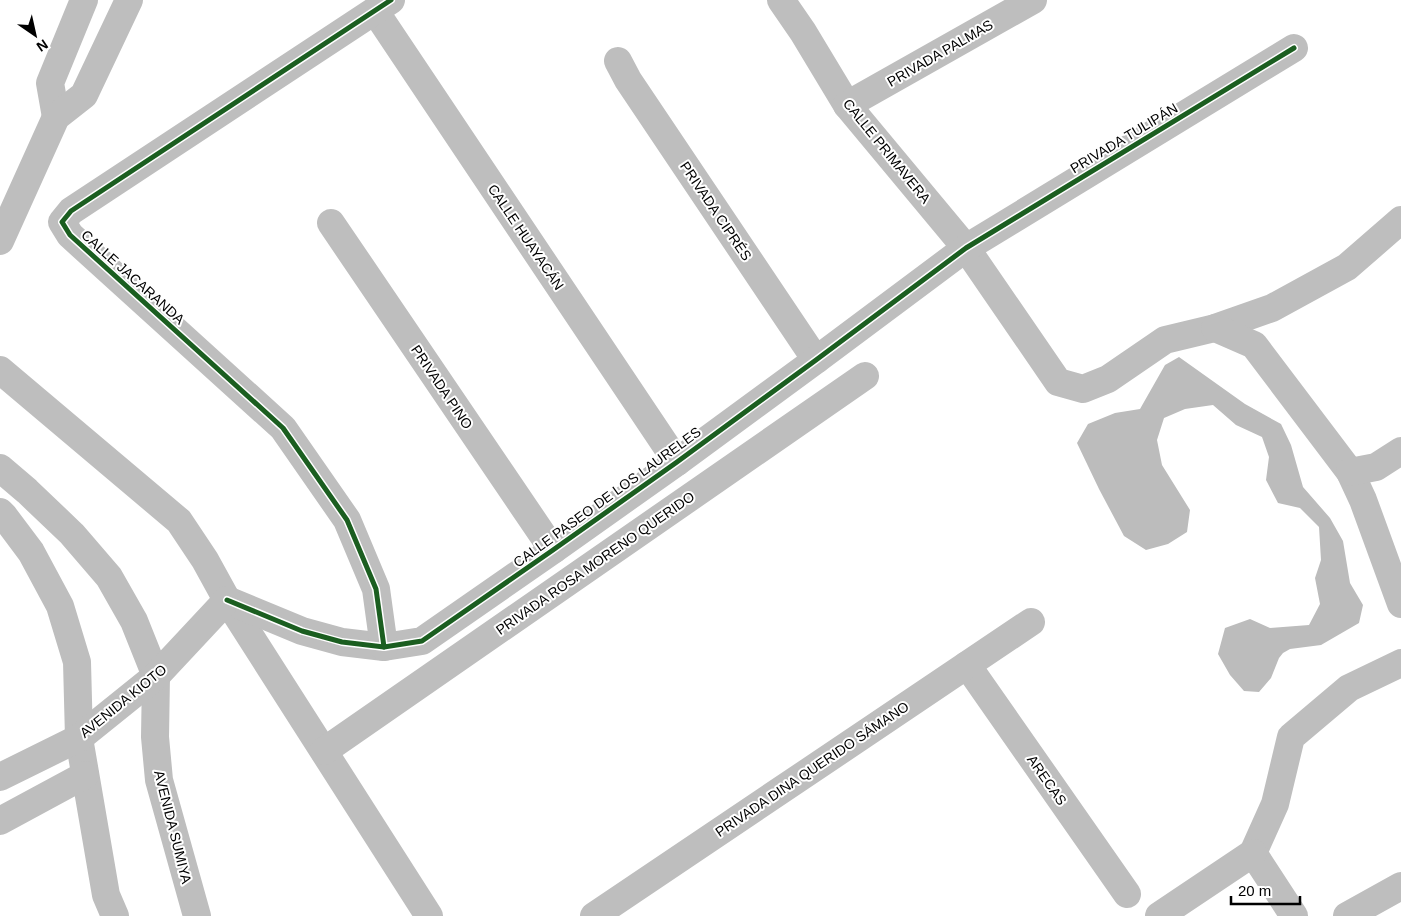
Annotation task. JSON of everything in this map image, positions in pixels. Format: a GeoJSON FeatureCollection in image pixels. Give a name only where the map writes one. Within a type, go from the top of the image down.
{"type":"FeatureCollection","features":[{"type":"Feature","properties":{"kind":"street"},"geometry":{"type":"LineString","coordinates":[[56,117],[50,83],[84,0]]}},
{"type":"Feature","properties":{"kind":"street"},"geometry":{"type":"LineString","coordinates":[[0,241],[56,117],[84,95],[129,0]]}},
{"type":"Feature","properties":{"kind":"street","name":"CALLE PRIMAVERA"},"geometry":{"type":"LineString","coordinates":[[781,0],[803,32],[847,106],[966,248]]}},
{"type":"Feature","properties":{"kind":"street","name":"PRIVADA PALMAS"},"geometry":{"type":"LineString","coordinates":[[847,106],[1033,0]]}},
{"type":"Feature","properties":{"kind":"street","name":"CALLE HUAYACÁN"},"geometry":{"type":"LineString","coordinates":[[383,6],[677,462]]}},
{"type":"Feature","properties":{"kind":"street","name":"CALLE JACARANDA"},"geometry":{"type":"LineString","coordinates":[[383,6],[71,211],[62,222],[70,235],[283,428],[348,520],[376,589],[384,647]]}},
{"type":"Feature","properties":{"kind":"street","name":"PRIVADA TULIPÁN"},"geometry":{"type":"LineString","coordinates":[[966,248],[1294,48]]}},
{"type":"Feature","properties":{"kind":"street","name":"PRIVADA CIPRÉS"},"geometry":{"type":"LineString","coordinates":[[618,61],[628,80],[816,360]]}},
{"type":"Feature","properties":{"kind":"street"},"geometry":{"type":"LineString","coordinates":[[966,248],[1058,382],[1084,389],[1108,379],[1165,340],[1215,328],[1272,308],[1347,267],[1401,220]]}},
{"type":"Feature","properties":{"kind":"street","name":"PRIVADA PINO"},"geometry":{"type":"LineString","coordinates":[[331,223],[553,550]]}},
{"type":"Feature","properties":{"kind":"street","name":"CALLE PASEO DE LOS LAURELES"},"geometry":{"type":"LineString","coordinates":[[227,600],[302,631],[342,642],[384,647],[422,641],[677,462],[966,248]]}},
{"type":"Feature","properties":{"kind":"street"},"geometry":{"type":"LineString","coordinates":[[1254,345],[1272,308]]}},
{"type":"Feature","properties":{"kind":"street"},"geometry":{"type":"LineString","coordinates":[[1215,328],[1254,345],[1363,470],[1363,500],[1401,604]]}},
{"type":"Feature","properties":{"kind":"street"},"geometry":{"type":"LineString","coordinates":[[0,370],[179,521],[205,560],[227,600],[429,916]]}},
{"type":"Feature","properties":{"kind":"street","name":"PRIVADA ROSA MORENO QUERIDO"},"geometry":{"type":"LineString","coordinates":[[324,751],[865,376]]}},
{"type":"Feature","properties":{"kind":"street"},"geometry":{"type":"LineString","coordinates":[[1363,470],[1401,451]]}},
{"type":"Feature","properties":{"kind":"street"},"geometry":{"type":"LineString","coordinates":[[0,468],[72,534],[108,577],[134,621],[156,676]]}},
{"type":"Feature","properties":{"kind":"street"},"geometry":{"type":"LineString","coordinates":[[0,512],[31,552],[60,606],[76,662],[78,738],[106,895],[115,916]]}},
{"type":"Feature","properties":{"kind":"street","name":"AVENIDA KIOTO"},"geometry":{"type":"LineString","coordinates":[[0,777],[78,738],[156,676],[227,600]]}},
{"type":"Feature","properties":{"kind":"street","name":"PRIVADA DINA QUERIDO SÁMANO"},"geometry":{"type":"LineString","coordinates":[[594,916],[1031,622]]}},
{"type":"Feature","properties":{"kind":"street"},"geometry":{"type":"LineString","coordinates":[[1160,916],[1252,853],[1275,804],[1290,737],[1348,688],[1401,663]]}},
{"type":"Feature","properties":{"kind":"street","name":"ARECAS"},"geometry":{"type":"LineString","coordinates":[[967,665],[1127,894]]}},
{"type":"Feature","properties":{"kind":"street","name":"AVENIDA SUMIYA"},"geometry":{"type":"LineString","coordinates":[[156,676],[155,737],[159,780],[197,916]]}},
{"type":"Feature","properties":{"kind":"street"},"geometry":{"type":"LineString","coordinates":[[0,821],[85,775]]}},
{"type":"Feature","properties":{"kind":"street"},"geometry":{"type":"LineString","coordinates":[[1252,853],[1294,916]]}},
{"type":"Feature","properties":{"kind":"street"},"geometry":{"type":"LineString","coordinates":[[1348,916],[1401,886]]}},
{"type":"Feature","properties":{"kind":"shaded area"},"geometry":{"type":"Polygon","coordinates":[[[1179,357],[1245,404],[1281,424],[1291,445],[1303,487],[1330,518],[1343,541],[1350,583],[1363,605],[1359,623],[1321,645],[1290,649],[1283,653],[1271,678],[1259,692],[1244,691],[1230,675],[1218,654],[1225,628],[1250,619],[1270,628],[1309,625],[1320,604],[1315,578],[1321,560],[1319,527],[1300,508],[1278,503],[1266,480],[1269,457],[1262,437],[1236,425],[1213,405],[1185,409],[1164,418],[1157,440],[1162,465],[1190,510],[1187,532],[1168,544],[1146,550],[1124,536],[1077,443],[1088,424],[1115,413],[1140,409],[1165,365],[1179,357]]]}},
{"type":"Feature","properties":{"kind":"cycle path"},"geometry":{"type":"LineString","coordinates":[[384,647],[376,589],[347,520],[283,428],[70,235],[62,222],[71,211],[391,0]]}},
{"type":"Feature","properties":{"kind":"cycle path"},"geometry":{"type":"LineString","coordinates":[[227,600],[302,631],[342,642],[384,647],[422,641],[677,462],[966,248],[1294,48]]}}]}
